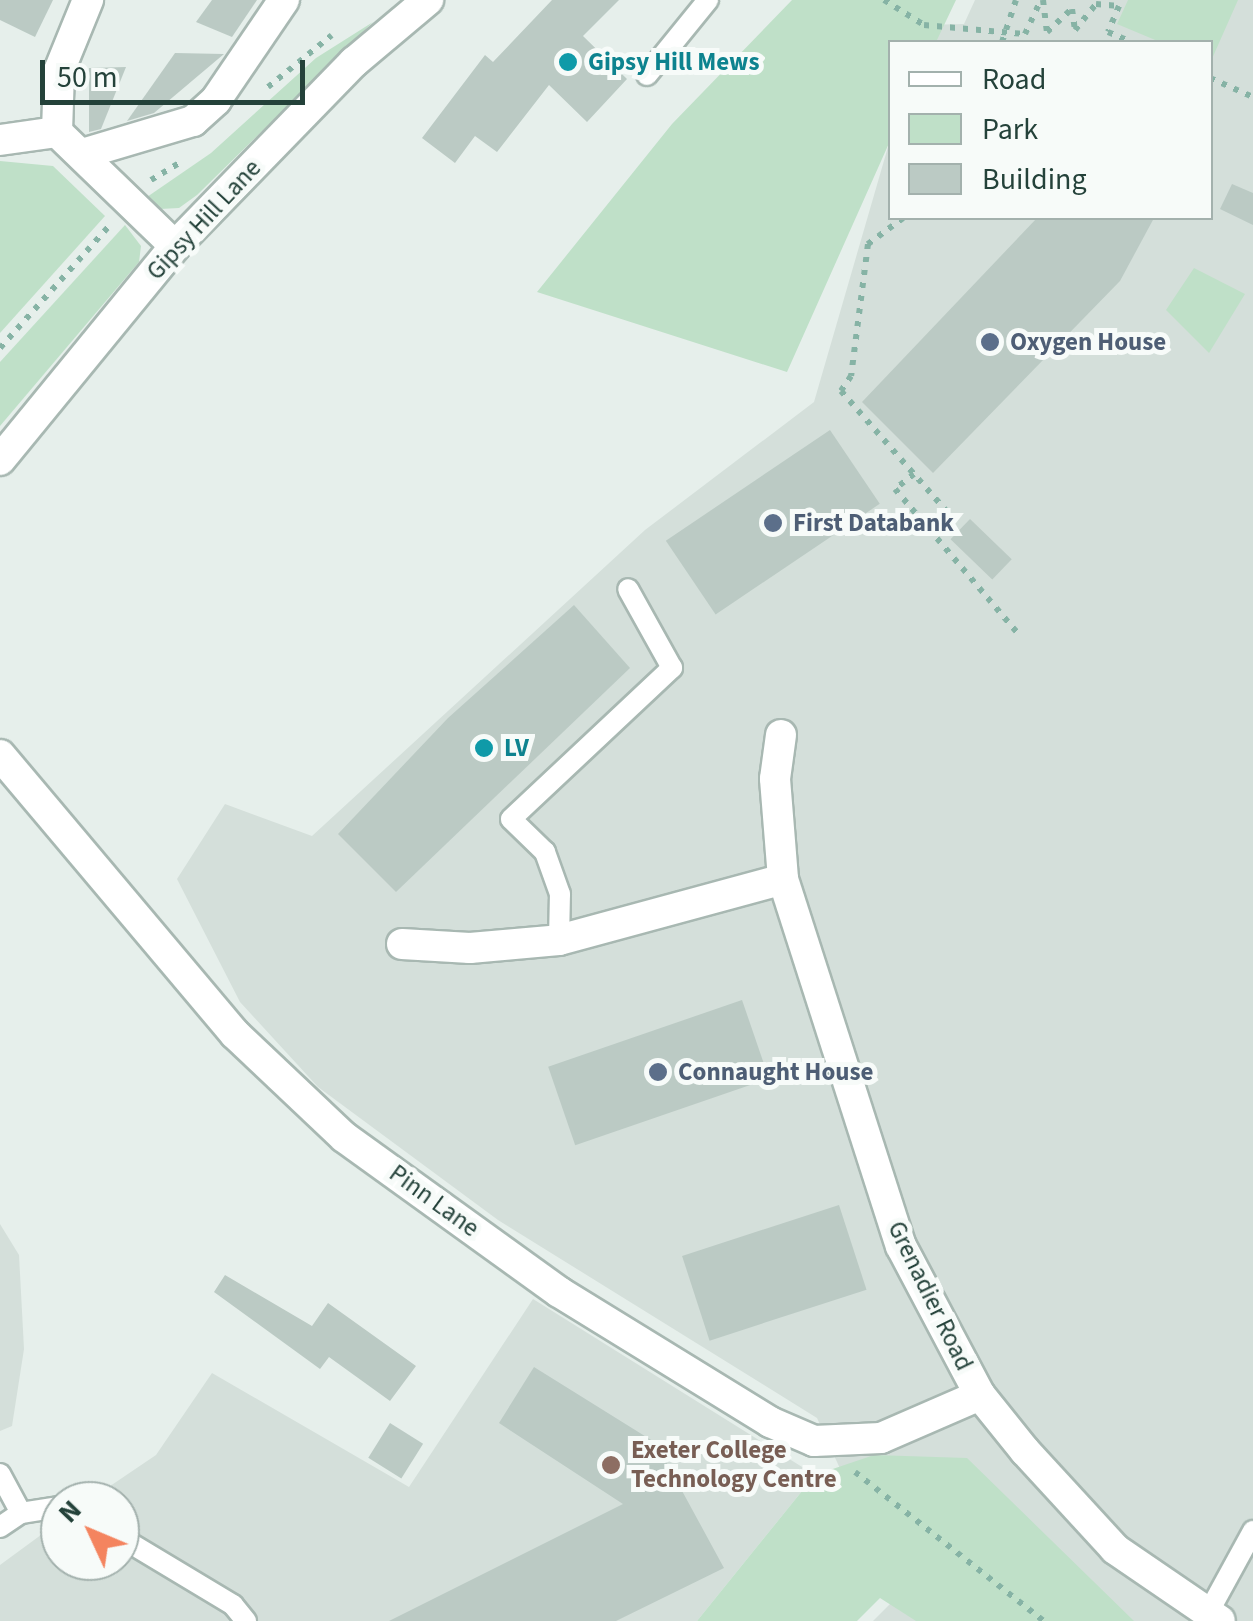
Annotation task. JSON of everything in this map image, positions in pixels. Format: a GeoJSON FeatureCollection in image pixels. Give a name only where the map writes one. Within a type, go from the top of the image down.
{"type":"FeatureCollection","features":[{"type":"Feature","properties":{"kind":"street"},"geometry":{"type":"LineString","coordinates":[[57,132],[58,70],[88,0]]}},
{"type":"Feature","properties":{"kind":"street"},"geometry":{"type":"LineString","coordinates":[[82,154],[194,121],[216,100],[284,0]]}},
{"type":"Feature","properties":{"kind":"street","name":"Gipsy Hill Lane"},"geometry":{"type":"LineString","coordinates":[[0,460],[175,246],[354,62],[428,0]]}},
{"type":"Feature","properties":{"kind":"street"},"geometry":{"type":"LineString","coordinates":[[0,140],[57,132],[175,246]]}},
{"type":"Feature","properties":{"kind":"street","name":"Grenadier Road"},"geometry":{"type":"LineString","coordinates":[[781,735],[775,779],[783,879],[900,1246],[980,1396],[1114,1549],[1214,1618]]}},
{"type":"Feature","properties":{"kind":"street","name":"Pinn Lane"},"geometry":{"type":"LineString","coordinates":[[0,755],[234,1034],[344,1137],[560,1292],[770,1422],[814,1441],[881,1438],[980,1396]]}},
{"type":"Feature","properties":{"kind":"street"},"geometry":{"type":"LineString","coordinates":[[402,944],[470,948],[558,940],[783,879]]}},
{"type":"Feature","properties":{"kind":"lane"},"geometry":{"type":"LineString","coordinates":[[647,74],[708,0]]}},
{"type":"Feature","properties":{"kind":"lane"},"geometry":{"type":"LineString","coordinates":[[558,940],[560,894],[545,852],[511,819],[672,668],[628,589]]}},
{"type":"Feature","properties":{"kind":"lane"},"geometry":{"type":"LineString","coordinates":[[0,1474],[21,1514]]}},
{"type":"Feature","properties":{"kind":"lane"},"geometry":{"type":"LineString","coordinates":[[0,1527],[21,1514],[40,1511]]}},
{"type":"Feature","properties":{"kind":"lane"},"geometry":{"type":"LineString","coordinates":[[1214,1618],[1253,1531]]}},
{"type":"Feature","properties":{"kind":"lane"},"geometry":{"type":"LineString","coordinates":[[140,1550],[233,1605],[246,1621]]}},
{"type":"Feature","properties":{"kind":"path"},"geometry":{"type":"LineString","coordinates":[[884,0],[924,24],[1006,29],[1025,34],[1042,0]]}},
{"type":"Feature","properties":{"kind":"path"},"geometry":{"type":"LineString","coordinates":[[1003,40],[1016,0]]}},
{"type":"Feature","properties":{"kind":"path"},"geometry":{"type":"LineString","coordinates":[[1042,0],[1047,32],[1072,9],[1076,30],[1096,4],[1120,3],[1108,32],[1126,40]]}},
{"type":"Feature","properties":{"kind":"path"},"geometry":{"type":"LineString","coordinates":[[260,94],[337,32]]}},
{"type":"Feature","properties":{"kind":"path"},"geometry":{"type":"LineString","coordinates":[[1213,79],[1253,98]]}},
{"type":"Feature","properties":{"kind":"path"},"geometry":{"type":"LineString","coordinates":[[0,348],[156,176],[194,155]]}},
{"type":"Feature","properties":{"kind":"path"},"geometry":{"type":"LineString","coordinates":[[900,220],[868,244],[851,376],[840,391],[949,514]]}},
{"type":"Feature","properties":{"kind":"path"},"geometry":{"type":"LineString","coordinates":[[914,474],[896,489],[1020,636]]}},
{"type":"Feature","properties":{"kind":"path"},"geometry":{"type":"LineString","coordinates":[[814,1441],[1044,1621]]}},
{"type":"Feature","properties":{"kind":"shaded area"},"geometry":{"type":"Polygon","coordinates":[[[975,0],[1253,0],[1253,1621],[873,1621],[898,1596],[817,1418],[498,1220],[318,1087],[240,1002],[177,879],[225,804],[312,836],[645,530],[814,402],[888,147],[888,220],[1213,220],[1213,40],[920,40],[924,25],[964,24],[975,0]]]}},
{"type":"Feature","properties":{"kind":"shaded area"},"geometry":{"type":"Polygon","coordinates":[[[0,1224],[19,1255],[24,1349],[12,1426],[0,1431],[0,1224]]]}},
{"type":"Feature","properties":{"kind":"shaded area","name":"Exeter College Technology Centre"},"geometry":{"type":"Polygon","coordinates":[[[533,1299],[815,1475],[697,1621],[0,1621],[0,1565],[40,1536],[40,1581],[140,1581],[140,1481],[118,1481],[156,1455],[212,1373],[409,1487],[533,1299]]]}},
{"type":"Feature","properties":{"kind":"green space"},"geometry":{"type":"Polygon","coordinates":[[[792,0],[956,0],[937,40],[888,40],[888,145],[787,372],[537,292],[672,124],[792,0]]]}},
{"type":"Feature","properties":{"kind":"green space"},"geometry":{"type":"Polygon","coordinates":[[[1128,0],[1238,0],[1213,56],[1213,40],[1155,40],[1117,24],[1128,0]]]}},
{"type":"Feature","properties":{"kind":"green space"},"geometry":{"type":"Polygon","coordinates":[[[373,22],[197,195],[179,208],[160,209],[147,197],[211,153],[316,58],[373,22]]]}},
{"type":"Feature","properties":{"kind":"green space"},"geometry":{"type":"Polygon","coordinates":[[[0,161],[53,166],[105,216],[0,333],[0,161]]]}},
{"type":"Feature","properties":{"kind":"green space"},"geometry":{"type":"Polygon","coordinates":[[[125,225],[141,246],[139,262],[0,426],[0,362],[125,225]]]}},
{"type":"Feature","properties":{"kind":"green space"},"geometry":{"type":"Polygon","coordinates":[[[1194,268],[1245,294],[1209,353],[1166,310],[1194,268]]]}},
{"type":"Feature","properties":{"kind":"green space"},"geometry":{"type":"Polygon","coordinates":[[[874,1455],[967,1458],[1134,1621],[916,1621],[880,1598],[857,1621],[697,1621],[815,1475],[874,1455]]]}},
{"type":"Feature","properties":{"kind":"building"},"geometry":{"type":"Polygon","coordinates":[[[0,0],[53,0],[35,37],[0,20],[0,0]]]}},
{"type":"Feature","properties":{"kind":"building"},"geometry":{"type":"Polygon","coordinates":[[[212,0],[257,0],[232,37],[196,22],[212,0]]]}},
{"type":"Feature","properties":{"kind":"building"},"geometry":{"type":"Polygon","coordinates":[[[552,0],[619,0],[583,36],[627,79],[587,122],[549,85],[497,152],[475,136],[455,163],[422,138],[485,55],[493,62],[552,0]]]}},
{"type":"Feature","properties":{"kind":"building"},"geometry":{"type":"Polygon","coordinates":[[[175,53],[224,54],[154,113],[127,121],[175,53]]]}},
{"type":"Feature","properties":{"kind":"building"},"geometry":{"type":"Polygon","coordinates":[[[126,67],[101,129],[89,132],[89,68],[126,67]]]}},
{"type":"Feature","properties":{"kind":"building"},"geometry":{"type":"Polygon","coordinates":[[[1232,184],[1253,193],[1253,225],[1220,209],[1232,184]]]}},
{"type":"Feature","properties":{"kind":"building","name":"Oxygen House"},"geometry":{"type":"Polygon","coordinates":[[[1035,220],[1153,220],[1120,281],[933,473],[862,402],[1035,220]]]}},
{"type":"Feature","properties":{"kind":"building","name":"First Databank"},"geometry":{"type":"Polygon","coordinates":[[[830,430],[880,504],[716,615],[666,541],[830,430]]]}},
{"type":"Feature","properties":{"kind":"building"},"geometry":{"type":"Polygon","coordinates":[[[970,519],[1012,559],[992,579],[951,539],[970,519]]]}},
{"type":"Feature","properties":{"kind":"building","name":"LV"},"geometry":{"type":"Polygon","coordinates":[[[574,605],[630,668],[396,892],[338,834],[448,718],[574,605]]]}},
{"type":"Feature","properties":{"kind":"building","name":"Connaught House"},"geometry":{"type":"Polygon","coordinates":[[[742,1000],[769,1078],[575,1145],[548,1067],[742,1000]]]}},
{"type":"Feature","properties":{"kind":"building"},"geometry":{"type":"Polygon","coordinates":[[[839,1205],[867,1290],[710,1341],[682,1256],[839,1205]]]}},
{"type":"Feature","properties":{"kind":"building"},"geometry":{"type":"Polygon","coordinates":[[[225,1275],[312,1326],[328,1303],[416,1366],[390,1401],[329,1357],[320,1369],[214,1292],[225,1275]]]}},
{"type":"Feature","properties":{"kind":"building"},"geometry":{"type":"Polygon","coordinates":[[[534,1367],[656,1443],[724,1568],[616,1621],[389,1621],[623,1504],[499,1423],[534,1367]]]}},
{"type":"Feature","properties":{"kind":"building"},"geometry":{"type":"Polygon","coordinates":[[[390,1423],[423,1444],[401,1478],[368,1458],[390,1423]]]}},
{"type":"Feature","properties":{"kind":"place","name":"Gipsy Hill Mews"},"geometry":{"type":"Point","coordinates":[568,62]}},
{"type":"Feature","properties":{"kind":"place","name":"Oxygen House"},"geometry":{"type":"Point","coordinates":[990,342]}},
{"type":"Feature","properties":{"kind":"place","name":"First Databank"},"geometry":{"type":"Point","coordinates":[773,523]}},
{"type":"Feature","properties":{"kind":"place","name":"LV"},"geometry":{"type":"Point","coordinates":[484,748]}},
{"type":"Feature","properties":{"kind":"place","name":"Connaught House"},"geometry":{"type":"Point","coordinates":[658,1072]}},
{"type":"Feature","properties":{"kind":"place","name":"Exeter College Technology Centre"},"geometry":{"type":"Point","coordinates":[611,1465]}}]}
